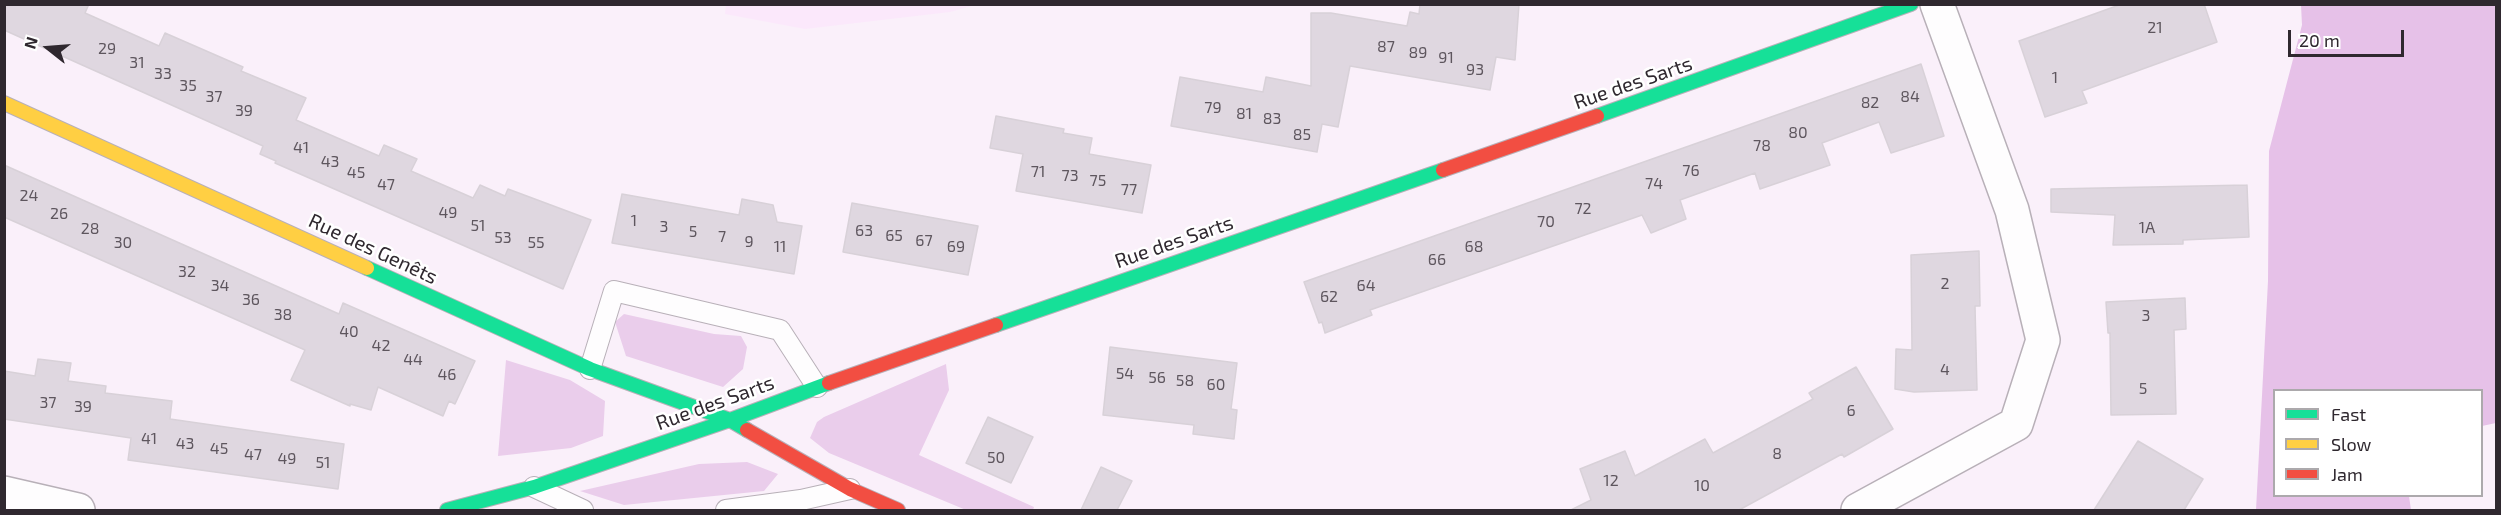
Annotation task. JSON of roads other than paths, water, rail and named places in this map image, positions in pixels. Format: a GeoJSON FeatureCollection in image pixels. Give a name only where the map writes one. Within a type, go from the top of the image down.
{"type":"FeatureCollection","features":[{"type":"Feature","properties":{"kind":"street","name":"Rue des Sarts"},"geometry":{"type":"LineString","coordinates":[[447,510],[534,487],[730,420],[817,387],[1616,110],[1911,4]]}},
{"type":"Feature","properties":{"kind":"street"},"geometry":{"type":"LineString","coordinates":[[1858,510],[2016,424],[2043,340],[2012,210],[1937,4]]}},
{"type":"Feature","properties":{"kind":"street","name":"Rue des Genêts"},"geometry":{"type":"LineString","coordinates":[[4,103],[590,369],[730,420],[850,489],[898,510]]}},
{"type":"Feature","properties":{"kind":"street"},"geometry":{"type":"LineString","coordinates":[[4,493],[78,510]]}},
{"type":"Feature","properties":{"kind":"lane"},"geometry":{"type":"LineString","coordinates":[[590,369],[614,291],[780,330],[817,387]]}},
{"type":"Feature","properties":{"kind":"lane"},"geometry":{"type":"LineString","coordinates":[[534,487],[583,510]]}},
{"type":"Feature","properties":{"kind":"lane"},"geometry":{"type":"LineString","coordinates":[[726,510],[801,500],[850,489]]}}]}
